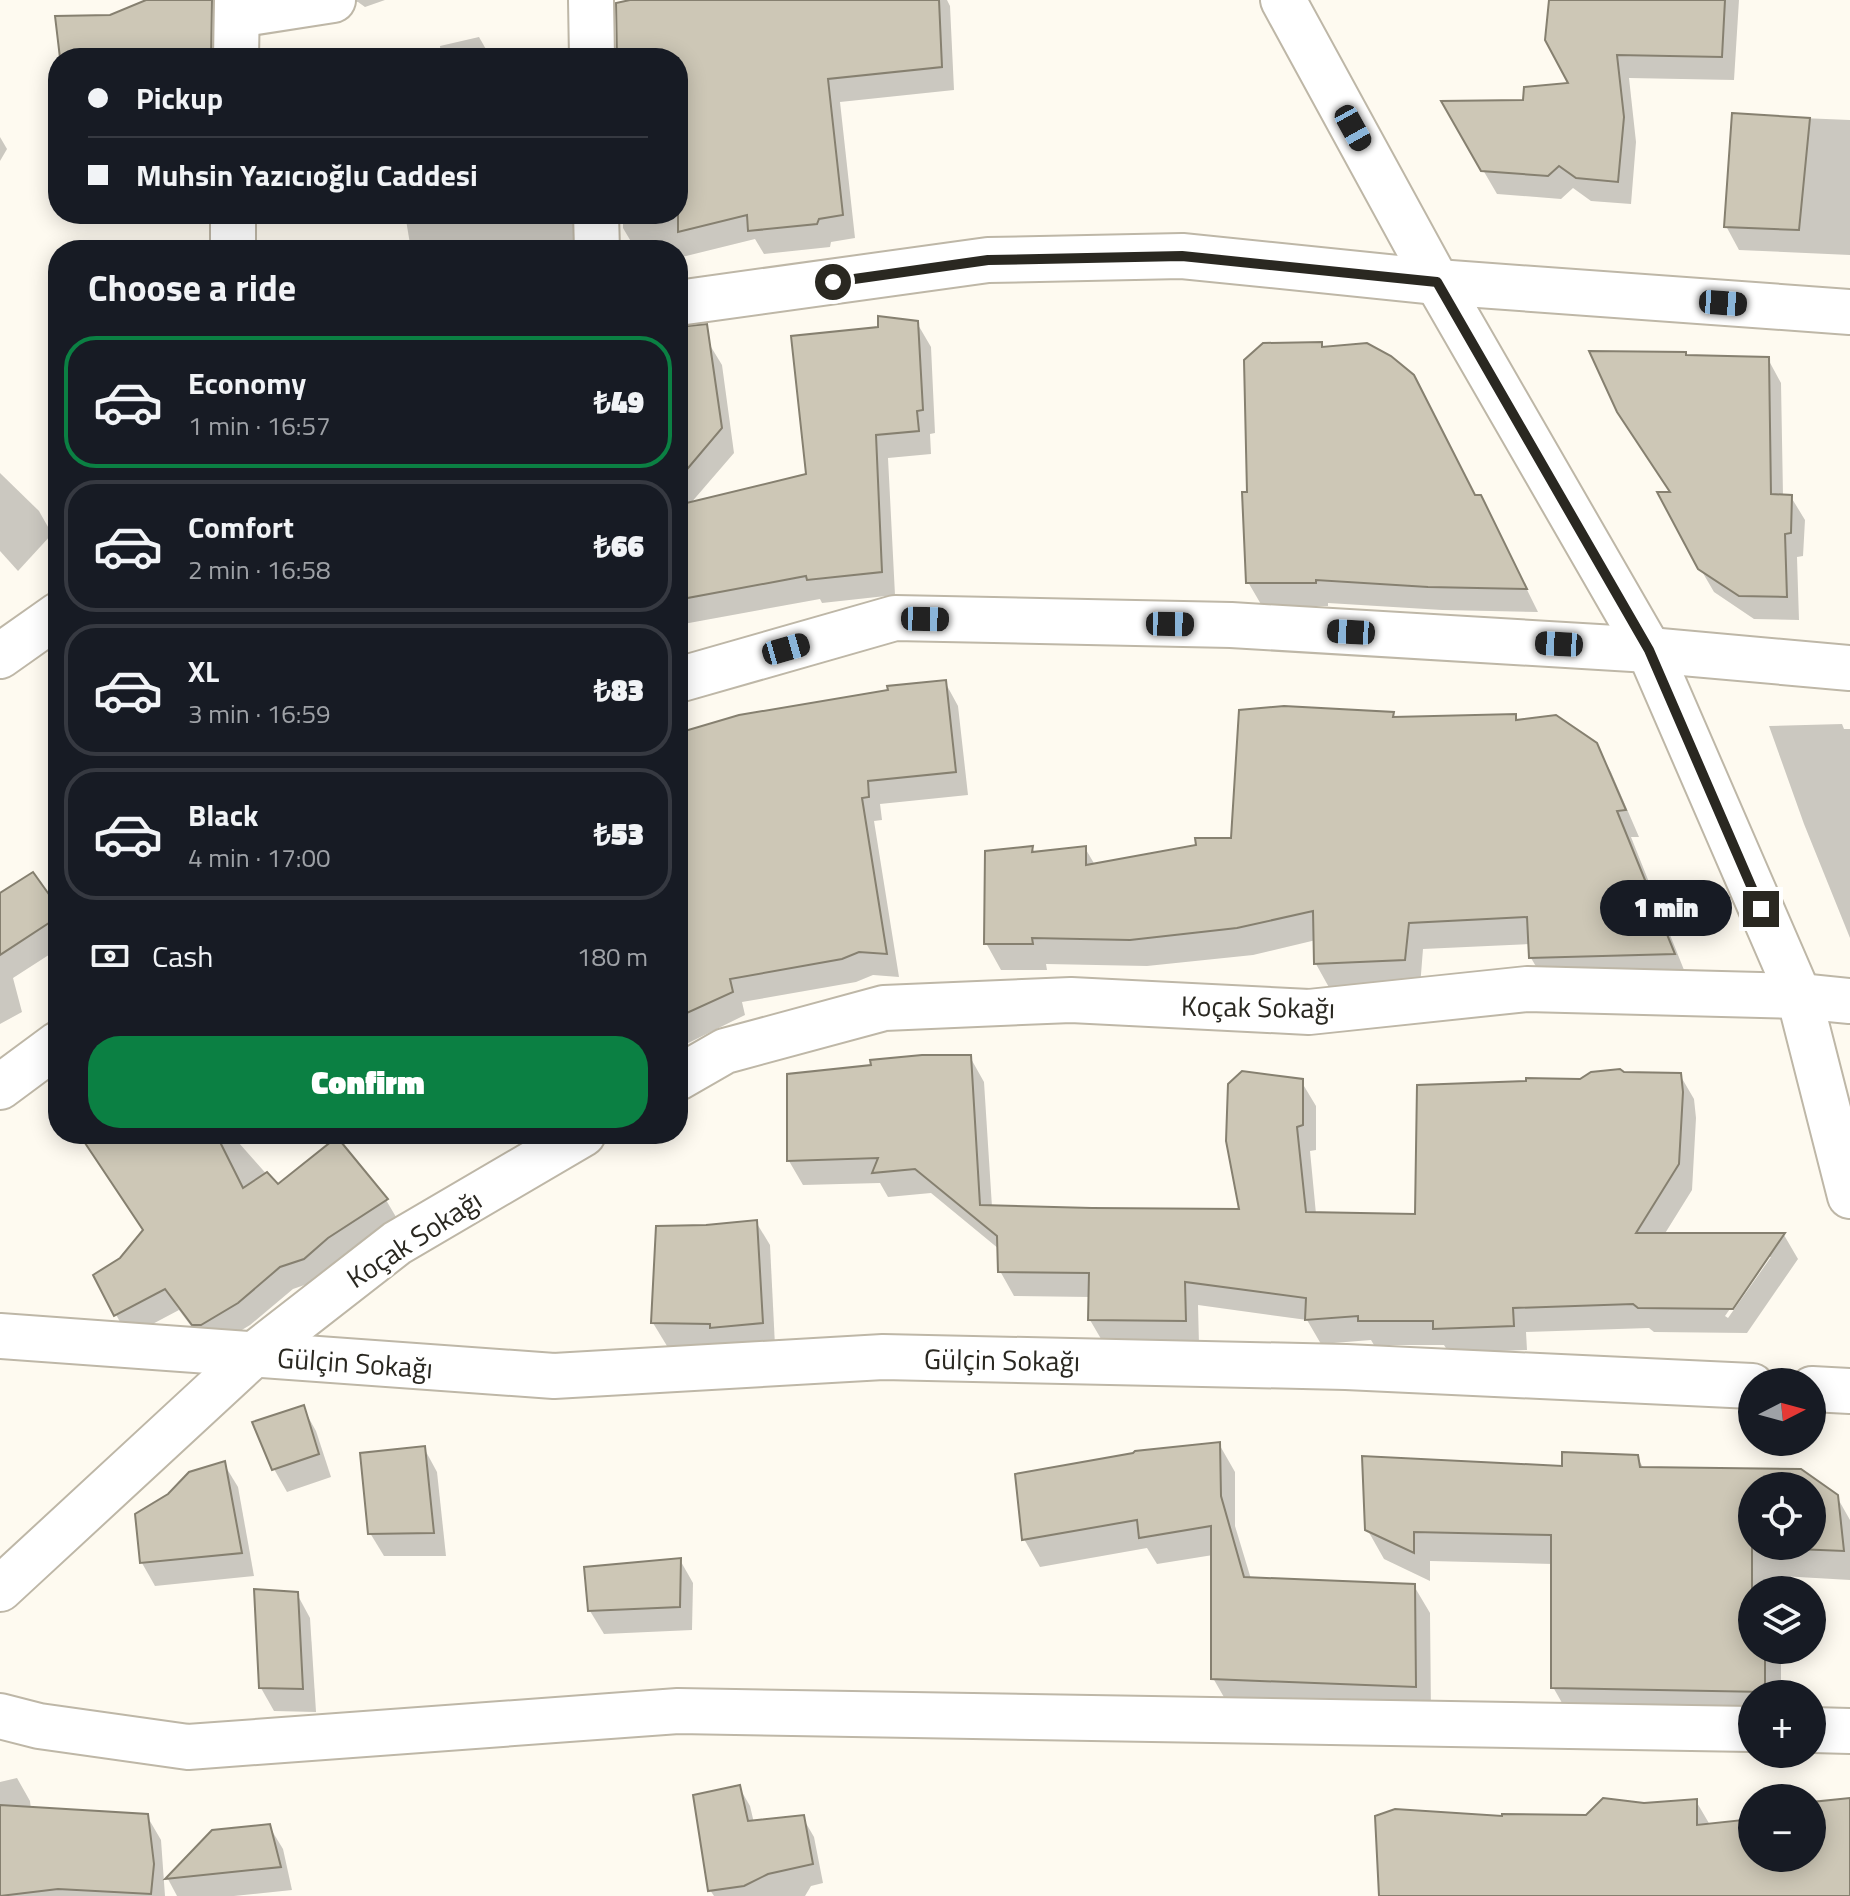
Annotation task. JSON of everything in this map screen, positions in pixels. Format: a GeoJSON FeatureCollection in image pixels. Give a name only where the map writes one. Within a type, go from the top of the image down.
{"type":"FeatureCollection","features":[{"type":"Feature","properties":{"kind":"street"},"geometry":{"type":"LineString","coordinates":[[236,48],[237,8],[333,0]]}},
{"type":"Feature","properties":{"kind":"street"},"geometry":{"type":"LineString","coordinates":[[591,0],[592,48]]}},
{"type":"Feature","properties":{"kind":"street"},"geometry":{"type":"LineString","coordinates":[[1283,0],[1437,282],[1649,650],[1799,996],[1850,1196]]}},
{"type":"Feature","properties":{"kind":"street"},"geometry":{"type":"LineString","coordinates":[[688,302],[988,260],[1182,256],[1437,282],[1850,312]]}},
{"type":"Feature","properties":{"kind":"street"},"geometry":{"type":"LineString","coordinates":[[688,677],[895,618],[1231,625],[1649,650],[1850,668]]}},
{"type":"Feature","properties":{"kind":"street"},"geometry":{"type":"LineString","coordinates":[[0,656],[48,622]]}},
{"type":"Feature","properties":{"kind":"street","name":"Koçak Sokağı"},"geometry":{"type":"LineString","coordinates":[[688,1072],[725,1051],[884,1008],[1071,1000],[1309,1012],[1527,989],[1799,996],[1850,1001]]}},
{"type":"Feature","properties":{"kind":"street"},"geometry":{"type":"LineString","coordinates":[[0,1087],[48,1051]]}},
{"type":"Feature","properties":{"kind":"street","name":"Koçak Sokağı"},"geometry":{"type":"LineString","coordinates":[[0,1589],[252,1356],[397,1243],[566,1144]]}},
{"type":"Feature","properties":{"kind":"street","name":"Gülçin Sokağı"},"geometry":{"type":"LineString","coordinates":[[0,1336],[554,1376],[883,1357],[1346,1367],[1738,1385]]}},
{"type":"Feature","properties":{"kind":"street"},"geometry":{"type":"LineString","coordinates":[[1826,1390],[1850,1391]]}},
{"type":"Feature","properties":{"kind":"street"},"geometry":{"type":"LineString","coordinates":[[0,1716],[39,1726],[188,1747],[678,1711],[1738,1729]]}},
{"type":"Feature","properties":{"kind":"street"},"geometry":{"type":"LineString","coordinates":[[1826,1730],[1850,1731]]}},
{"type":"Feature","properties":{"kind":"building"},"geometry":{"type":"Polygon","coordinates":[[[146,0],[212,0],[211,48],[59,48],[55,16],[110,15],[146,0]]]}},
{"type":"Feature","properties":{"kind":"building"},"geometry":{"type":"Polygon","coordinates":[[[630,0],[939,0],[942,67],[828,79],[843,215],[819,219],[817,224],[748,231],[747,215],[678,232],[678,224],[688,224],[688,48],[617,48],[616,3],[630,0]]]}},
{"type":"Feature","properties":{"kind":"building"},"geometry":{"type":"Polygon","coordinates":[[[1549,0],[1725,0],[1722,57],[1617,55],[1624,117],[1618,182],[1576,178],[1559,166],[1548,176],[1481,171],[1441,101],[1523,100],[1524,87],[1568,83],[1545,40],[1549,0]]]}},
{"type":"Feature","properties":{"kind":"building"},"geometry":{"type":"Polygon","coordinates":[[[1732,113],[1810,118],[1799,230],[1724,227],[1732,113]]]}},
{"type":"Feature","properties":{"kind":"building"},"geometry":{"type":"Polygon","coordinates":[[[878,316],[918,321],[923,410],[917,411],[919,431],[876,435],[882,572],[807,580],[806,576],[688,598],[688,503],[806,474],[791,336],[878,327],[878,316]]]}},
{"type":"Feature","properties":{"kind":"building"},"geometry":{"type":"Polygon","coordinates":[[[707,324],[722,428],[688,468],[688,326],[707,324]]]}},
{"type":"Feature","properties":{"kind":"building"},"geometry":{"type":"Polygon","coordinates":[[[1322,342],[1322,347],[1367,343],[1391,356],[1414,375],[1475,495],[1481,495],[1527,589],[1316,580],[1316,583],[1246,583],[1242,492],[1247,492],[1244,360],[1263,343],[1322,342]]]}},
{"type":"Feature","properties":{"kind":"building"},"geometry":{"type":"Polygon","coordinates":[[[1589,351],[1769,357],[1771,494],[1792,495],[1791,533],[1785,534],[1787,597],[1739,596],[1698,569],[1657,492],[1670,492],[1617,412],[1589,351]]]}},
{"type":"Feature","properties":{"kind":"building"},"geometry":{"type":"Polygon","coordinates":[[[946,680],[956,772],[868,781],[869,797],[862,798],[887,954],[859,952],[842,959],[730,979],[733,992],[688,1012],[688,730],[739,715],[888,690],[887,686],[946,680]]]}},
{"type":"Feature","properties":{"kind":"building"},"geometry":{"type":"Polygon","coordinates":[[[1284,706],[1394,712],[1393,717],[1516,714],[1516,720],[1556,715],[1597,743],[1626,810],[1617,811],[1675,954],[1529,958],[1527,917],[1409,923],[1405,960],[1314,964],[1313,911],[1237,928],[1130,940],[1032,938],[1033,944],[984,944],[985,851],[1033,846],[1032,852],[1086,846],[1086,865],[1196,845],[1195,838],[1231,838],[1239,710],[1284,706]]]}},
{"type":"Feature","properties":{"kind":"building"},"geometry":{"type":"Polygon","coordinates":[[[33,872],[48,893],[48,924],[0,955],[0,893],[33,872]]]}},
{"type":"Feature","properties":{"kind":"building"},"geometry":{"type":"Polygon","coordinates":[[[922,1055],[971,1055],[980,1205],[1092,1208],[1239,1209],[1226,1141],[1228,1084],[1242,1071],[1303,1079],[1303,1125],[1297,1127],[1306,1212],[1415,1214],[1417,1085],[1526,1081],[1526,1078],[1580,1079],[1591,1072],[1620,1069],[1624,1072],[1681,1073],[1683,1092],[1679,1164],[1636,1233],[1785,1233],[1733,1309],[1638,1308],[1633,1304],[1513,1308],[1514,1326],[1433,1329],[1433,1321],[1358,1321],[1358,1316],[1305,1320],[1306,1298],[1185,1282],[1186,1321],[1088,1320],[1089,1273],[998,1272],[997,1236],[915,1169],[872,1173],[878,1158],[787,1161],[787,1074],[871,1065],[870,1060],[922,1055]]]}},
{"type":"Feature","properties":{"kind":"building"},"geometry":{"type":"Polygon","coordinates":[[[86,1144],[221,1144],[243,1188],[267,1172],[278,1184],[328,1144],[343,1144],[388,1199],[328,1238],[304,1259],[280,1267],[238,1303],[201,1325],[192,1325],[165,1289],[114,1316],[93,1275],[120,1258],[143,1230],[86,1144]]]}},
{"type":"Feature","properties":{"kind":"building"},"geometry":{"type":"Polygon","coordinates":[[[757,1220],[763,1323],[710,1328],[710,1324],[651,1323],[656,1226],[757,1220]]]}},
{"type":"Feature","properties":{"kind":"building"},"geometry":{"type":"Polygon","coordinates":[[[304,1405],[319,1454],[272,1470],[252,1422],[304,1405]]]}},
{"type":"Feature","properties":{"kind":"building"},"geometry":{"type":"Polygon","coordinates":[[[1220,1442],[1221,1496],[1244,1577],[1415,1584],[1416,1687],[1211,1679],[1211,1526],[1139,1538],[1137,1520],[1022,1540],[1015,1474],[1135,1451],[1220,1442]]]}},
{"type":"Feature","properties":{"kind":"building"},"geometry":{"type":"Polygon","coordinates":[[[425,1446],[434,1533],[368,1534],[360,1453],[425,1446]]]}},
{"type":"Feature","properties":{"kind":"building"},"geometry":{"type":"Polygon","coordinates":[[[1562,1452],[1638,1455],[1640,1467],[1801,1469],[1805,1472],[1738,1472],[1738,1560],[1752,1560],[1752,1576],[1738,1576],[1738,1664],[1765,1664],[1765,1680],[1738,1680],[1738,1691],[1551,1688],[1551,1535],[1414,1532],[1414,1553],[1365,1530],[1362,1456],[1562,1466],[1562,1452]]]}},
{"type":"Feature","properties":{"kind":"building"},"geometry":{"type":"Polygon","coordinates":[[[225,1461],[242,1553],[140,1563],[135,1514],[168,1494],[189,1472],[225,1461]]]}},
{"type":"Feature","properties":{"kind":"building"},"geometry":{"type":"Polygon","coordinates":[[[1826,1487],[1838,1495],[1844,1551],[1826,1550],[1826,1487]]]}},
{"type":"Feature","properties":{"kind":"building"},"geometry":{"type":"Polygon","coordinates":[[[681,1558],[680,1607],[588,1611],[584,1567],[681,1558]]]}},
{"type":"Feature","properties":{"kind":"building"},"geometry":{"type":"Polygon","coordinates":[[[254,1589],[298,1592],[303,1689],[259,1688],[254,1589]]]}},
{"type":"Feature","properties":{"kind":"building"},"geometry":{"type":"Polygon","coordinates":[[[740,1785],[748,1821],[804,1815],[813,1864],[768,1874],[744,1886],[708,1891],[693,1795],[740,1785]]]}},
{"type":"Feature","properties":{"kind":"building"},"geometry":{"type":"Polygon","coordinates":[[[1603,1798],[1644,1803],[1697,1799],[1697,1825],[1738,1821],[1738,1872],[1826,1872],[1826,1801],[1850,1798],[1850,1896],[1379,1896],[1375,1816],[1395,1809],[1502,1816],[1586,1815],[1603,1798]]]}},
{"type":"Feature","properties":{"kind":"building"},"geometry":{"type":"Polygon","coordinates":[[[0,1805],[148,1814],[154,1864],[151,1894],[58,1889],[0,1896],[0,1805]]]}},
{"type":"Feature","properties":{"kind":"building"},"geometry":{"type":"Polygon","coordinates":[[[270,1824],[281,1867],[165,1879],[212,1830],[270,1824]]]}},
{"type":"Feature","properties":{"kind":"route"},"geometry":{"type":"LineString","coordinates":[[833,282],[988,260],[1182,256],[1437,282],[1649,650],[1761,909]]}}]}
